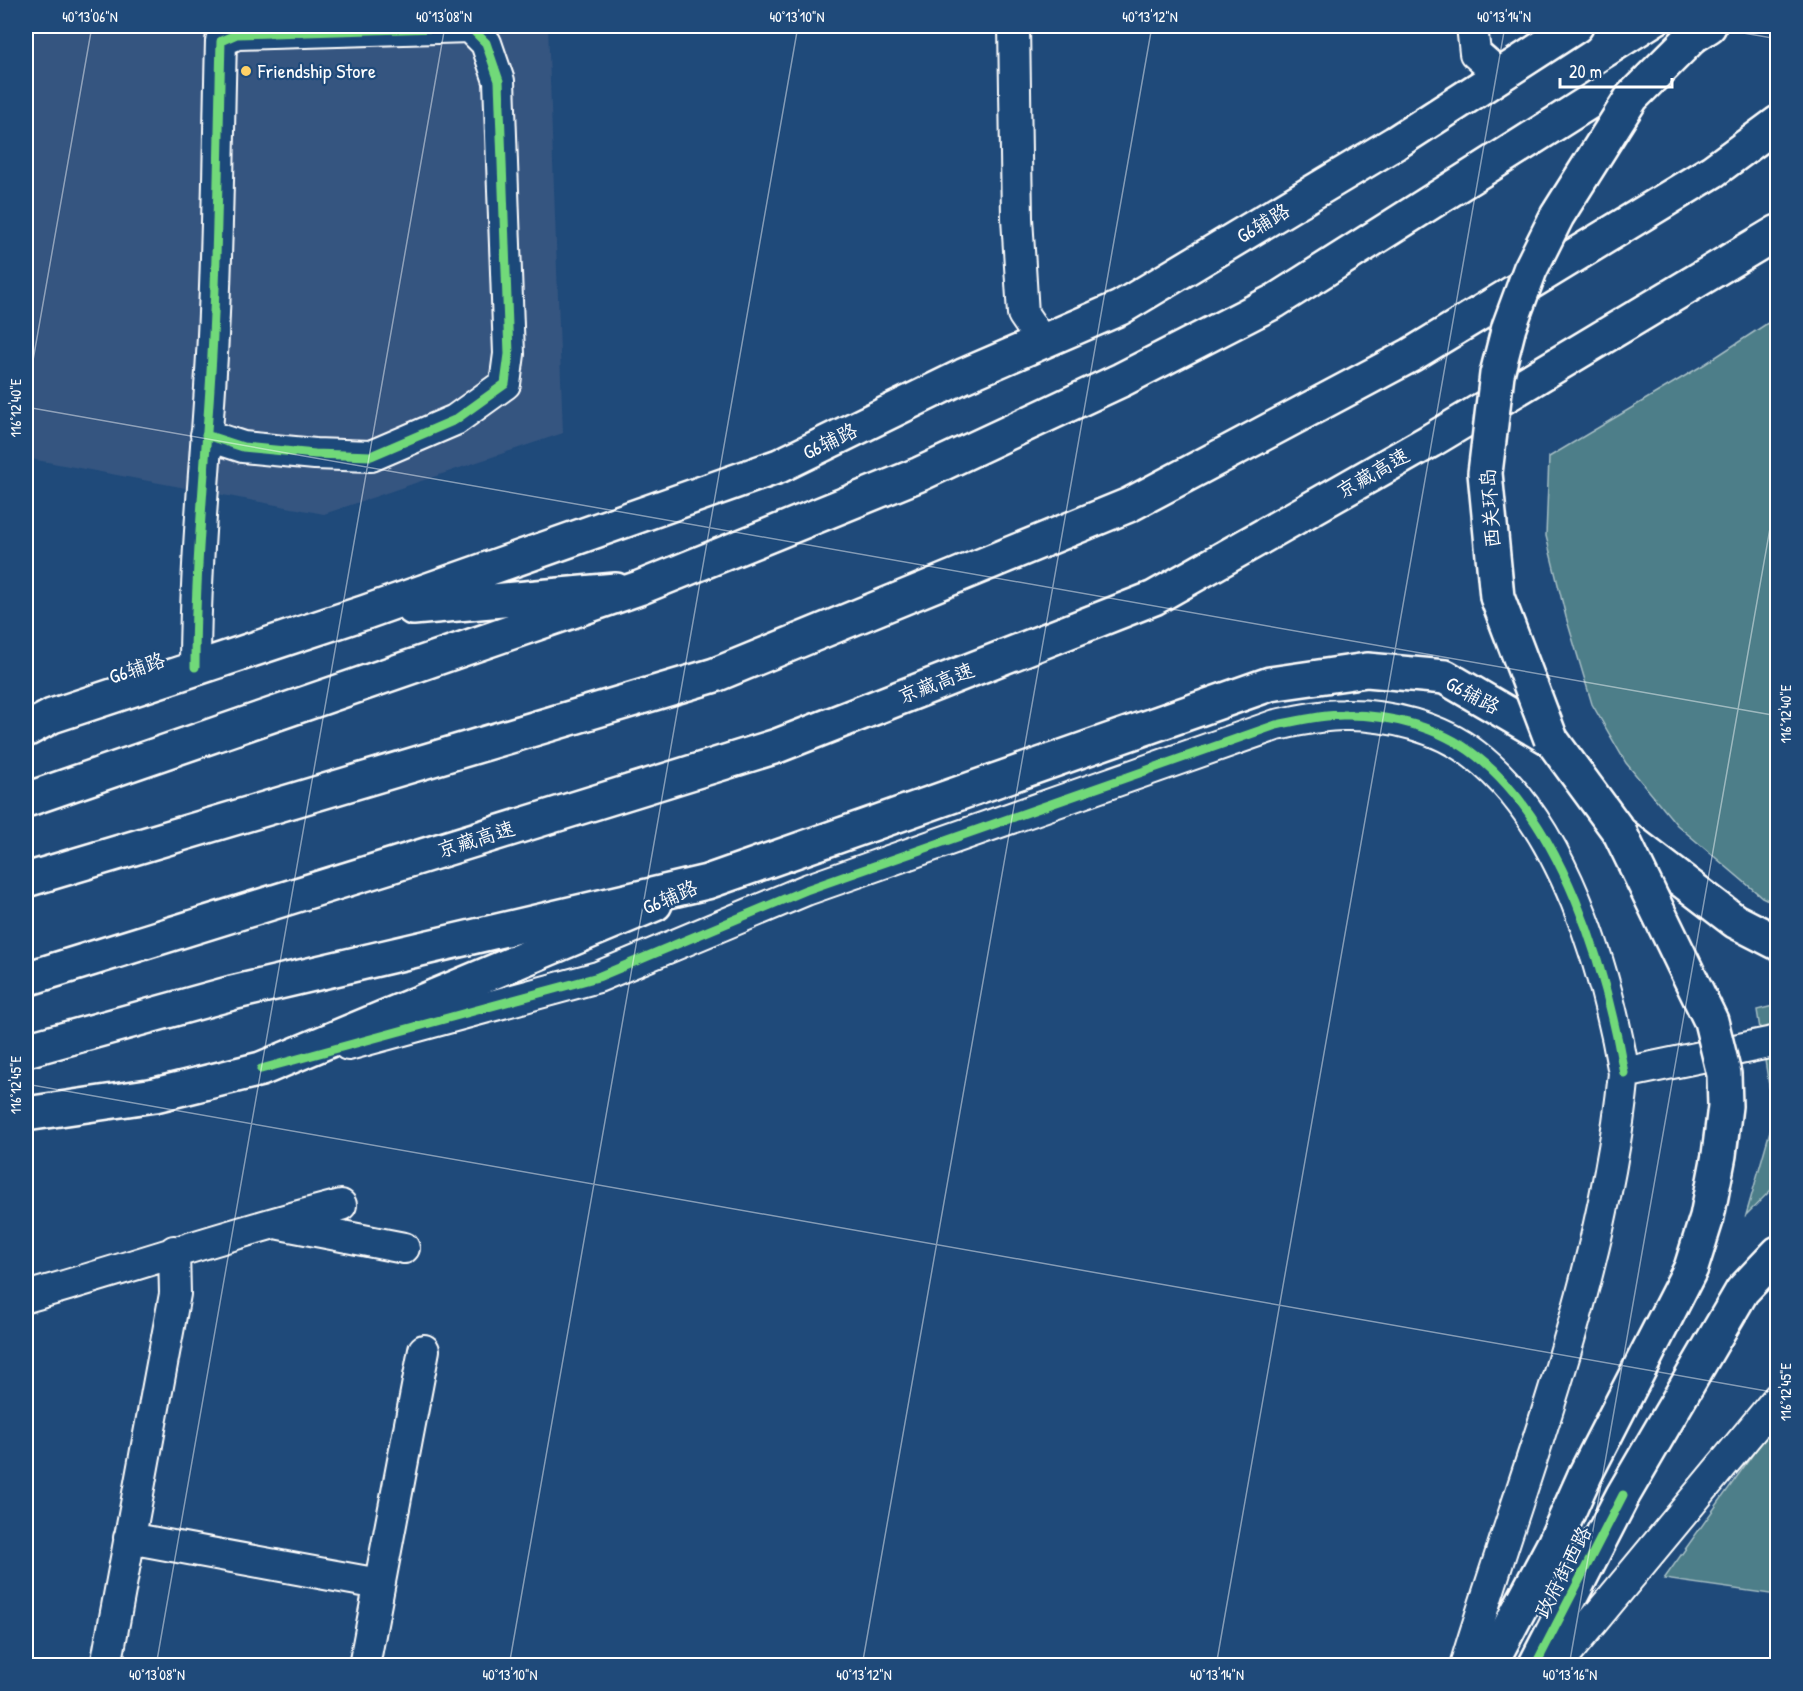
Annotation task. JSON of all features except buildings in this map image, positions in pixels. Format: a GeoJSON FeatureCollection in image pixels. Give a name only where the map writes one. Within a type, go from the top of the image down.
{"type":"FeatureCollection","features":[{"type":"Feature","properties":{"kind":"main road","name":"G6辅路"},"geometry":{"type":"LineString","coordinates":[[26,730],[52,716],[366,612],[780,466],[963,376],[1130,302],[1395,143],[1576,26]]}},
{"type":"Feature","properties":{"kind":"main road"},"geometry":{"type":"LineString","coordinates":[[26,800],[639,588],[920,474],[1121,380],[1275,301],[1701,31]]}},
{"type":"Feature","properties":{"kind":"main road","name":"西关环岛"},"geometry":{"type":"LineString","coordinates":[[1701,31],[1632,97],[1557,216],[1530,270],[1509,327],[1497,374],[1485,473],[1497,597],[1551,739],[1620,833],[1735,921],[1778,943]]}},
{"type":"Feature","properties":{"kind":"main road"},"geometry":{"type":"LineString","coordinates":[[26,880],[715,675],[1129,505],[1411,355],[1713,171],[1778,123]]}},
{"type":"Feature","properties":{"kind":"main road","name":"京藏高速"},"geometry":{"type":"LineString","coordinates":[[26,979],[777,746],[1154,598],[1430,441],[1778,232]]}},
{"type":"Feature","properties":{"kind":"main road"},"geometry":{"type":"LineString","coordinates":[[366,612],[639,588]]}},
{"type":"Feature","properties":{"kind":"main road","name":"G6辅路"},"geometry":{"type":"LineString","coordinates":[[26,1114],[155,1095],[261,1069],[707,882],[1270,684],[1367,670],[1445,677],[1551,739]]}},
{"type":"Feature","properties":{"kind":"main road","name":"政府街西路"},"geometry":{"type":"LineString","coordinates":[[1489,1665],[1554,1544],[1585,1475],[1691,1268],[1707,1217],[1719,1155],[1725,1106],[1724,1074],[1711,1021],[1620,833]]}},
{"type":"Feature","properties":{"kind":"main road"},"geometry":{"type":"LineString","coordinates":[[26,1050],[232,993],[707,882]]}},
{"type":"Feature","properties":{"kind":"main road","name":"政府街西路"},"geometry":{"type":"LineString","coordinates":[[1535,1665],[1623,1495],[1742,1291],[1778,1253]]}},
{"type":"Feature","properties":{"kind":"street"},"geometry":{"type":"LineString","coordinates":[[1014,26],[1017,218],[1023,314],[1042,342]]}},
{"type":"Feature","properties":{"kind":"street"},"geometry":{"type":"LineString","coordinates":[[1472,26],[1475,52],[1500,75]]}},
{"type":"Feature","properties":{"kind":"street"},"geometry":{"type":"LineString","coordinates":[[195,667],[195,584],[206,435],[212,359],[221,40],[237,34],[470,27],[486,43],[499,81],[509,354],[505,384],[455,420],[371,456],[315,454],[243,447],[206,435]]}},
{"type":"Feature","properties":{"kind":"street"},"geometry":{"type":"LineString","coordinates":[[261,1069],[598,977],[807,890],[1276,725],[1342,714],[1413,724],[1445,739],[1474,754],[1519,799],[1543,834],[1561,868],[1610,1000],[1624,1073],[1612,1173],[1594,1255],[1575,1323],[1465,1665]]}},
{"type":"Feature","properties":{"kind":"street"},"geometry":{"type":"LineString","coordinates":[[1624,1073],[1778,1041]]}},
{"type":"Feature","properties":{"kind":"street"},"geometry":{"type":"LineString","coordinates":[[26,1297],[102,1276],[174,1251],[271,1222],[341,1204]]}},
{"type":"Feature","properties":{"kind":"street"},"geometry":{"type":"LineString","coordinates":[[271,1222],[404,1248]]}},
{"type":"Feature","properties":{"kind":"street"},"geometry":{"type":"LineString","coordinates":[[106,1665],[175,1294],[174,1251]]}},
{"type":"Feature","properties":{"kind":"street"},"geometry":{"type":"LineString","coordinates":[[364,1665],[424,1350]]}},
{"type":"Feature","properties":{"kind":"street"},"geometry":{"type":"LineString","coordinates":[[1556,1665],[1778,1398]]}},
{"type":"Feature","properties":{"kind":"street"},"geometry":{"type":"LineString","coordinates":[[129,1538],[379,1584]]}},
{"type":"Feature","properties":{"kind":"shaded area"},"geometry":{"type":"Polygon","coordinates":[[[26,26],[548,26],[563,433],[324,514],[26,458],[26,26]]]}},
{"type":"Feature","properties":{"kind":"green space"},"geometry":{"type":"Polygon","coordinates":[[[1777,317],[1777,904],[1762,897],[1677,825],[1626,763],[1592,704],[1566,617],[1546,536],[1549,457],[1705,364],[1777,317]]]}},
{"type":"Feature","properties":{"kind":"green space"},"geometry":{"type":"Polygon","coordinates":[[[1777,1005],[1777,1184],[1746,1215],[1774,1117],[1757,1010],[1777,1005]]]}},
{"type":"Feature","properties":{"kind":"green space"},"geometry":{"type":"Polygon","coordinates":[[[1777,1421],[1777,1595],[1664,1579],[1773,1426],[1777,1421]]]}},
{"type":"Feature","properties":{"kind":"cycle path"},"geometry":{"type":"LineString","coordinates":[[195,667],[198,556],[215,289],[221,41],[237,34],[470,27],[486,43],[499,81],[509,354],[505,384],[455,420],[371,456],[315,454],[243,447],[206,435]]}},
{"type":"Feature","properties":{"kind":"cycle path"},"geometry":{"type":"LineString","coordinates":[[261,1069],[598,977],[806,890],[1276,725],[1317,717],[1360,715],[1412,724],[1461,745],[1506,784],[1533,819],[1556,858],[1576,900],[1606,989],[1624,1073]]}},
{"type":"Feature","properties":{"kind":"cycle path"},"geometry":{"type":"LineString","coordinates":[[1535,1666],[1623,1495]]}},
{"type":"Feature","properties":{"kind":"place","name":"Friendship Store"},"geometry":{"type":"Point","coordinates":[246,71]}}]}
